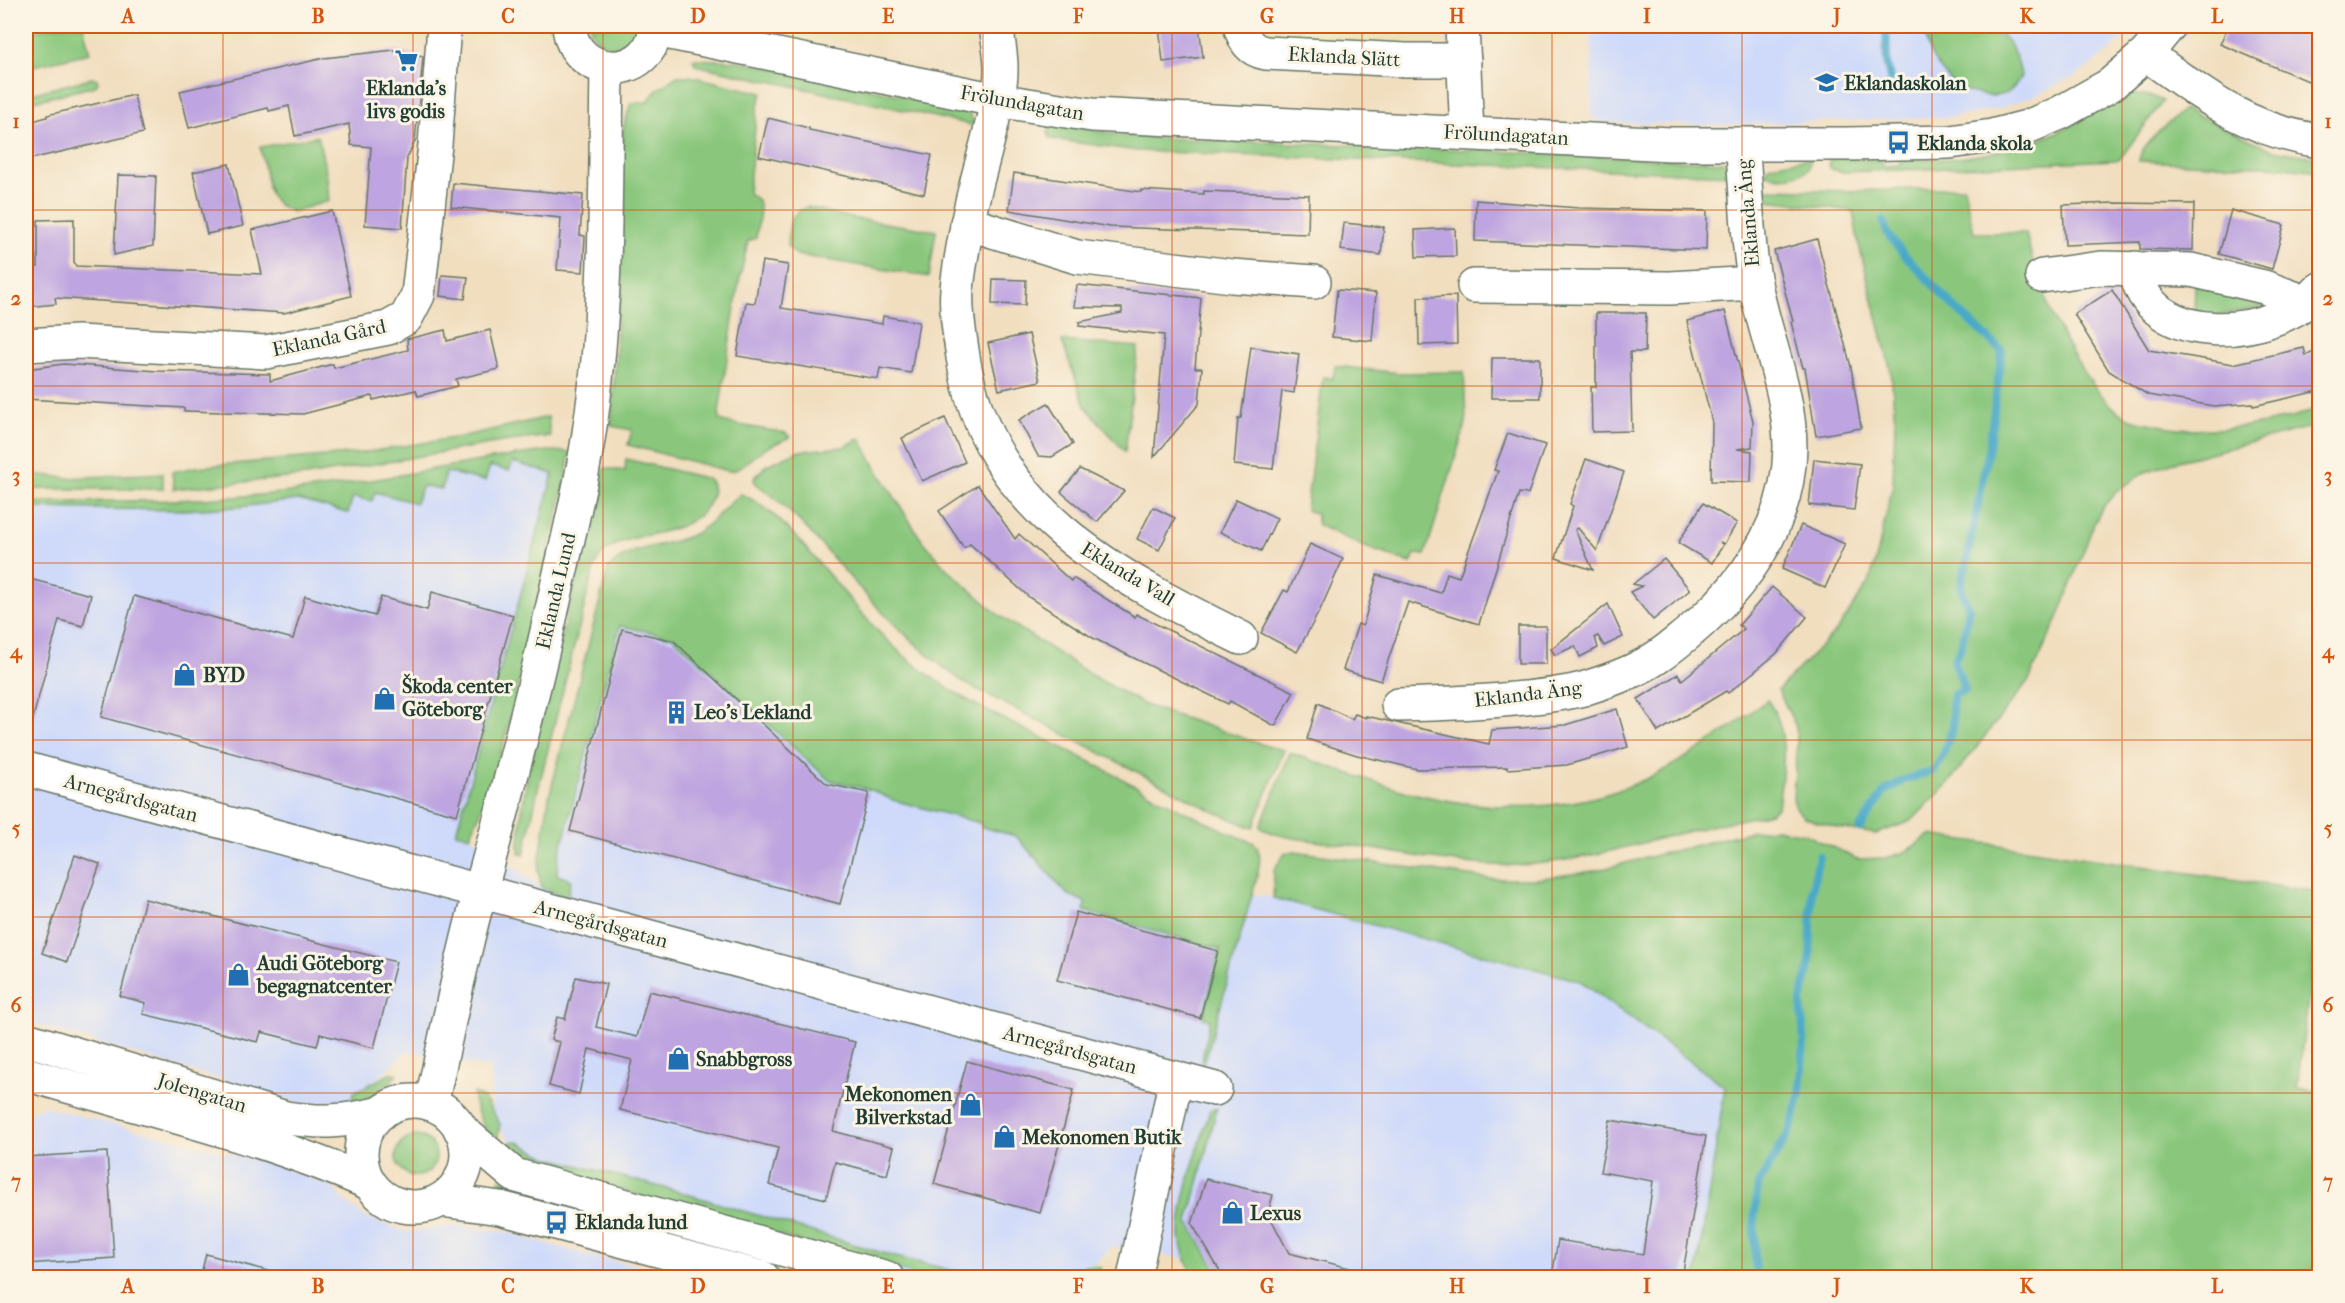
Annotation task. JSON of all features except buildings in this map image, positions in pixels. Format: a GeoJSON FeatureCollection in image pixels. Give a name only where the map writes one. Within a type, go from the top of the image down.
{"type":"FeatureCollection","features":[{"type":"Feature","properties":{"kind":"street","name":"Eklanda Gård"},"geometry":{"type":"LineString","coordinates":[[26,345],[77,342],[246,352],[282,351],[398,324],[412,309],[418,295],[434,152],[444,26]]}},
{"type":"Feature","properties":{"kind":"street"},"geometry":{"type":"LineString","coordinates":[[569,26],[571,39],[579,52],[592,62],[607,67],[622,66],[636,61],[651,44],[656,28]]}},
{"type":"Feature","properties":{"kind":"street","name":"Eklanda Vall"},"geometry":{"type":"LineString","coordinates":[[996,26],[1001,59],[1000,84],[968,223],[957,290],[958,322],[968,383],[978,415],[1004,466],[1021,489],[1084,551],[1110,568],[1241,638]]}},
{"type":"Feature","properties":{"kind":"street","name":"Eklanda Slätt"},"geometry":{"type":"LineString","coordinates":[[1240,26],[1248,46],[1255,51],[1266,53],[1406,60],[1464,60]]}},
{"type":"Feature","properties":{"kind":"street"},"geometry":{"type":"LineString","coordinates":[[1462,26],[1467,133]]}},
{"type":"Feature","properties":{"kind":"street","name":"Frölundagatan"},"geometry":{"type":"LineString","coordinates":[[656,28],[996,100],[1092,115],[1671,144],[1742,144],[1940,142],[1992,136],[2027,127],[2110,85],[2146,54],[2169,26]]}},
{"type":"Feature","properties":{"kind":"street"},"geometry":{"type":"LineString","coordinates":[[2146,54],[2229,112],[2255,125],[2289,136],[2319,141]]}},
{"type":"Feature","properties":{"kind":"street","name":"Eklanda Lund"},"geometry":{"type":"LineString","coordinates":[[430,1104],[480,892],[541,661],[581,482],[590,431],[598,364],[605,247],[607,67]]}},
{"type":"Feature","properties":{"kind":"street","name":"Eklanda Äng"},"geometry":{"type":"LineString","coordinates":[[1398,705],[1492,701],[1556,694],[1581,689],[1614,678],[1638,668],[1664,652],[1707,617],[1746,576],[1759,555],[1780,509],[1786,485],[1790,447],[1785,408],[1755,283],[1742,144]]}},
{"type":"Feature","properties":{"kind":"street"},"geometry":{"type":"LineString","coordinates":[[968,223],[1077,257],[1232,276],[1314,282]]}},
{"type":"Feature","properties":{"kind":"street"},"geometry":{"type":"LineString","coordinates":[[2042,276],[2101,268],[2191,270],[2264,287],[2294,298],[2310,297]]}},
{"type":"Feature","properties":{"kind":"street"},"geometry":{"type":"LineString","coordinates":[[2135,268],[2137,283],[2151,305],[2170,317],[2199,327],[2221,330],[2262,325],[2310,297]]}},
{"type":"Feature","properties":{"kind":"street","name":"Eklanda Äng"},"geometry":{"type":"LineString","coordinates":[[1474,286],[1670,288],[1755,283]]}},
{"type":"Feature","properties":{"kind":"street","name":"Arnegårdsgatan"},"geometry":{"type":"LineString","coordinates":[[26,769],[1215,1089]]}},
{"type":"Feature","properties":{"kind":"street","name":"Jolengatan"},"geometry":{"type":"LineString","coordinates":[[26,1039],[286,1118],[320,1123],[349,1121],[381,1113]]}},
{"type":"Feature","properties":{"kind":"street","name":"Jolengatan"},"geometry":{"type":"LineString","coordinates":[[26,1074],[278,1148],[330,1166],[369,1183]]}},
{"type":"Feature","properties":{"kind":"street"},"geometry":{"type":"LineString","coordinates":[[1134,1278],[1176,1078]]}},
{"type":"Feature","properties":{"kind":"street"},"geometry":{"type":"LineString","coordinates":[[460,1129],[466,1148],[465,1168],[456,1186],[441,1200],[422,1207],[402,1206],[383,1198],[369,1183],[362,1165],[362,1146],[368,1127],[381,1113],[399,1103],[410,1101],[430,1104],[448,1114],[460,1129],[514,1175],[887,1278]]}},
{"type":"Feature","properties":{"kind":"street"},"geometry":{"type":"LineString","coordinates":[[441,1200],[500,1208],[763,1278]]}},
{"type":"Feature","properties":{"kind":"shaded area","name":"Eklandaskolan"},"geometry":{"type":"Polygon","coordinates":[[[1592,26],[2135,26],[2108,52],[2082,72],[2039,94],[1997,109],[1952,117],[1710,125],[1598,122],[1591,116],[1592,26]]]}},
{"type":"Feature","properties":{"kind":"shaded area"},"geometry":{"type":"Polygon","coordinates":[[[512,462],[553,474],[516,616],[465,836],[470,836],[542,888],[567,898],[560,877],[557,875],[558,860],[620,625],[673,637],[829,780],[871,790],[893,800],[980,823],[982,827],[1016,836],[1067,894],[1085,902],[1084,911],[1220,949],[1203,1017],[1210,1020],[1201,1063],[1207,1054],[1251,894],[1580,981],[1725,1087],[1696,1277],[1221,1277],[1188,1222],[1215,1116],[1180,1230],[1185,1259],[1112,1246],[1082,1277],[909,1277],[522,1155],[492,1119],[491,1068],[407,1051],[357,1098],[303,1104],[26,1021],[26,508],[183,510],[299,500],[348,513],[353,497],[422,485],[446,472],[485,481],[490,466],[512,462]]]}},
{"type":"Feature","properties":{"kind":"shaded area"},"geometry":{"type":"Polygon","coordinates":[[[44,1107],[265,1162],[330,1185],[363,1216],[406,1232],[458,1226],[506,1232],[591,1256],[686,1277],[26,1278],[26,1114],[44,1107]]]}},
{"type":"Feature","properties":{"kind":"green space"},"geometry":{"type":"Polygon","coordinates":[[[58,26],[83,26],[90,53],[26,66],[26,33],[58,26]]]}},
{"type":"Feature","properties":{"kind":"green space"},"geometry":{"type":"Polygon","coordinates":[[[590,26],[635,26],[627,42],[614,47],[599,42],[590,26]]]}},
{"type":"Feature","properties":{"kind":"green space"},"geometry":{"type":"Polygon","coordinates":[[[1932,26],[1991,26],[2008,42],[2018,61],[2021,76],[2015,86],[2004,94],[1991,96],[1968,91],[1956,85],[1938,66],[1929,49],[1928,33],[1932,26]]]}},
{"type":"Feature","properties":{"kind":"green space"},"geometry":{"type":"Polygon","coordinates":[[[693,59],[738,61],[957,107],[969,113],[976,126],[695,65],[693,59]]]}},
{"type":"Feature","properties":{"kind":"green space"},"geometry":{"type":"Polygon","coordinates":[[[677,76],[690,76],[762,93],[757,109],[748,193],[758,200],[760,210],[756,238],[748,241],[738,287],[719,412],[720,420],[786,433],[790,437],[766,448],[736,470],[728,471],[628,445],[632,430],[611,426],[616,353],[623,128],[631,103],[647,102],[657,90],[677,76]]]}},
{"type":"Feature","properties":{"kind":"green space"},"geometry":{"type":"Polygon","coordinates":[[[92,78],[97,79],[98,83],[95,86],[26,103],[26,95],[92,78]]]}},
{"type":"Feature","properties":{"kind":"green space"},"geometry":{"type":"Polygon","coordinates":[[[2131,94],[2151,96],[2163,101],[2119,160],[1843,172],[1831,169],[1829,166],[1829,161],[1834,158],[1882,160],[1883,166],[1900,165],[1900,159],[1942,159],[2006,150],[2047,137],[2131,94]]]}},
{"type":"Feature","properties":{"kind":"green space"},"geometry":{"type":"Polygon","coordinates":[[[2184,109],[2273,150],[2319,158],[2319,171],[2283,167],[2139,161],[2140,154],[2150,140],[2184,109]]]}},
{"type":"Feature","properties":{"kind":"green space"},"geometry":{"type":"Polygon","coordinates":[[[1051,121],[1118,135],[1158,138],[1724,162],[1730,166],[1733,175],[1138,151],[1051,139],[1048,134],[1051,121]]]}},
{"type":"Feature","properties":{"kind":"green space"},"geometry":{"type":"Polygon","coordinates":[[[318,136],[327,177],[329,201],[292,212],[279,205],[270,195],[260,147],[318,136]]]}},
{"type":"Feature","properties":{"kind":"green space"},"geometry":{"type":"Polygon","coordinates":[[[1810,158],[1809,169],[1799,174],[1782,177],[1766,174],[1767,168],[1771,165],[1810,158]]]}},
{"type":"Feature","properties":{"kind":"green space"},"geometry":{"type":"Polygon","coordinates":[[[1964,187],[1974,233],[2026,233],[2037,274],[2060,332],[2094,386],[2121,414],[2136,420],[2174,427],[2216,429],[2258,424],[2319,409],[2319,425],[2171,463],[2143,473],[2114,494],[2103,507],[2093,526],[2058,618],[2029,680],[1946,786],[1911,821],[1876,834],[1844,829],[1804,817],[1796,809],[1793,798],[1796,727],[1778,690],[1838,629],[1869,582],[1893,485],[1895,422],[1891,372],[1858,241],[1853,211],[1761,199],[1764,189],[1855,191],[1964,187]]]}},
{"type":"Feature","properties":{"kind":"green space"},"geometry":{"type":"Polygon","coordinates":[[[26,201],[32,204],[34,210],[36,246],[26,247],[26,201]]]}},
{"type":"Feature","properties":{"kind":"green space"},"geometry":{"type":"Polygon","coordinates":[[[808,207],[846,217],[936,231],[929,277],[797,255],[787,246],[789,227],[796,213],[808,207]]]}},
{"type":"Feature","properties":{"kind":"green space"},"geometry":{"type":"Polygon","coordinates":[[[2195,284],[2274,305],[2194,320],[2195,284]]]}},
{"type":"Feature","properties":{"kind":"green space"},"geometry":{"type":"Polygon","coordinates":[[[1062,341],[1138,347],[1125,452],[1085,406],[1062,341]]]}},
{"type":"Feature","properties":{"kind":"green space"},"geometry":{"type":"Polygon","coordinates":[[[1335,366],[1399,373],[1464,372],[1466,423],[1425,555],[1415,554],[1411,563],[1365,547],[1318,525],[1316,514],[1306,510],[1323,377],[1333,378],[1335,366]]]}},
{"type":"Feature","properties":{"kind":"green space"},"geometry":{"type":"Polygon","coordinates":[[[548,417],[550,436],[501,442],[306,476],[174,489],[172,472],[196,467],[361,453],[460,437],[548,417]]]}},
{"type":"Feature","properties":{"kind":"green space"},"geometry":{"type":"Polygon","coordinates":[[[860,438],[919,536],[945,567],[1000,616],[1093,676],[1145,705],[1284,750],[1253,828],[1213,811],[963,682],[934,660],[893,623],[796,517],[755,483],[754,478],[767,465],[798,451],[844,447],[860,438]]]}},
{"type":"Feature","properties":{"kind":"green space"},"geometry":{"type":"Polygon","coordinates":[[[548,451],[570,452],[565,483],[511,715],[492,786],[470,836],[456,833],[553,474],[513,462],[509,471],[490,466],[485,481],[446,472],[442,489],[422,486],[416,503],[375,492],[372,501],[353,497],[348,513],[298,500],[183,510],[26,508],[26,502],[172,500],[281,493],[548,451]]]}},
{"type":"Feature","properties":{"kind":"green space"},"geometry":{"type":"Polygon","coordinates":[[[626,459],[709,479],[712,486],[711,500],[702,512],[689,522],[674,529],[619,543],[605,551],[596,564],[538,789],[524,855],[519,853],[519,843],[528,773],[602,474],[605,468],[625,471],[626,459]]]}},
{"type":"Feature","properties":{"kind":"green space"},"geometry":{"type":"Polygon","coordinates":[[[26,473],[69,478],[163,473],[163,489],[26,489],[26,473]]]}},
{"type":"Feature","properties":{"kind":"green space"},"geometry":{"type":"Polygon","coordinates":[[[741,494],[768,510],[783,524],[889,642],[941,684],[983,709],[1184,811],[1254,843],[1259,855],[1257,877],[1207,1054],[1201,1065],[1210,1020],[1203,1018],[1220,949],[1084,911],[1085,902],[1067,894],[1016,836],[982,827],[980,823],[893,800],[871,790],[829,780],[673,637],[620,626],[558,860],[557,875],[571,880],[567,898],[542,888],[538,871],[549,797],[608,569],[625,555],[690,536],[711,522],[741,494]]]}},
{"type":"Feature","properties":{"kind":"green space"},"geometry":{"type":"Polygon","coordinates":[[[1767,700],[1780,725],[1783,765],[1778,807],[1770,813],[1759,816],[1582,857],[1522,865],[1480,864],[1435,859],[1289,837],[1260,827],[1290,753],[1381,784],[1441,799],[1500,806],[1559,804],[1616,791],[1661,772],[1708,743],[1767,700]]]}},
{"type":"Feature","properties":{"kind":"green space"},"geometry":{"type":"Polygon","coordinates":[[[1776,829],[1805,834],[1857,859],[1886,858],[1905,852],[1930,835],[2319,892],[2319,912],[2297,1088],[2319,1092],[2319,1277],[1696,1277],[1725,1087],[1580,981],[1273,898],[1274,870],[1284,854],[1294,851],[1490,879],[1536,879],[1594,871],[1752,831],[1776,829]]]}},
{"type":"Feature","properties":{"kind":"green space"},"geometry":{"type":"Polygon","coordinates":[[[392,1073],[397,1074],[382,1089],[351,1105],[354,1092],[392,1073]]]}},
{"type":"Feature","properties":{"kind":"green space"},"geometry":{"type":"Polygon","coordinates":[[[473,1093],[484,1098],[500,1124],[497,1141],[484,1126],[473,1093]]]}},
{"type":"Feature","properties":{"kind":"green space"},"geometry":{"type":"Polygon","coordinates":[[[1217,1108],[1188,1222],[1221,1277],[1194,1277],[1182,1248],[1181,1214],[1210,1110],[1217,1108]]]}},
{"type":"Feature","properties":{"kind":"green space"},"geometry":{"type":"Polygon","coordinates":[[[416,1136],[430,1142],[436,1156],[430,1170],[416,1176],[402,1170],[396,1156],[402,1142],[416,1136]]]}},
{"type":"Feature","properties":{"kind":"green space"},"geometry":{"type":"Polygon","coordinates":[[[516,1141],[546,1157],[680,1192],[896,1257],[979,1277],[923,1277],[540,1167],[521,1159],[509,1150],[511,1142],[516,1141]]]}},
{"type":"Feature","properties":{"kind":"green space"},"geometry":{"type":"Polygon","coordinates":[[[500,1179],[841,1277],[815,1277],[496,1192],[500,1179]]]}},
{"type":"Feature","properties":{"kind":"green space"},"geometry":{"type":"Polygon","coordinates":[[[1086,1266],[1101,1268],[1091,1277],[1053,1277],[1064,1271],[1086,1266]]]}},
{"type":"Feature","properties":{"kind":"waterway"},"geometry":{"type":"LineString","coordinates":[[1886,26],[1890,79]]}},
{"type":"Feature","properties":{"kind":"waterway"},"geometry":{"type":"LineString","coordinates":[[1860,828],[1884,792],[1904,780],[1933,771],[1942,758],[1953,727],[1954,694],[1965,690],[1954,661],[1961,647],[1969,608],[1963,596],[1962,582],[1989,447],[2002,351],[1954,307],[1899,249],[1887,233],[1883,220]]}},
{"type":"Feature","properties":{"kind":"waterway"},"geometry":{"type":"LineString","coordinates":[[1756,1278],[1754,1218],[1758,1185],[1791,1129],[1800,1092],[1804,1042],[1801,1001],[1810,962],[1812,891],[1819,856]]}},
{"type":"Feature","properties":{"kind":"place","name":"Eklanda's livs godis"},"geometry":{"type":"Point","coordinates":[406,61]}},
{"type":"Feature","properties":{"kind":"place","name":"Eklandaskolan"},"geometry":{"type":"Point","coordinates":[1826,83]}},
{"type":"Feature","properties":{"kind":"place","name":"Eklanda skola"},"geometry":{"type":"Point","coordinates":[1899,143]}},
{"type":"Feature","properties":{"kind":"place","name":"BYD"},"geometry":{"type":"Point","coordinates":[185,675]}},
{"type":"Feature","properties":{"kind":"place","name":"Škoda center Göteborg"},"geometry":{"type":"Point","coordinates":[384,698]}},
{"type":"Feature","properties":{"kind":"place","name":"Leo's Lekland"},"geometry":{"type":"Point","coordinates":[676,712]}},
{"type":"Feature","properties":{"kind":"place","name":"Audi Göteborg begagnatcenter"},"geometry":{"type":"Point","coordinates":[239,974]}},
{"type":"Feature","properties":{"kind":"place","name":"Snabbgross"},"geometry":{"type":"Point","coordinates":[678,1059]}},
{"type":"Feature","properties":{"kind":"place","name":"Mekonomen Bilverkstad"},"geometry":{"type":"Point","coordinates":[970,1105]}},
{"type":"Feature","properties":{"kind":"place","name":"Mekonomen Butik"},"geometry":{"type":"Point","coordinates":[1004,1137]}},
{"type":"Feature","properties":{"kind":"place","name":"Lexus"},"geometry":{"type":"Point","coordinates":[1232,1213]}},
{"type":"Feature","properties":{"kind":"place","name":"Eklanda lund"},"geometry":{"type":"Point","coordinates":[557,1222]}}]}
